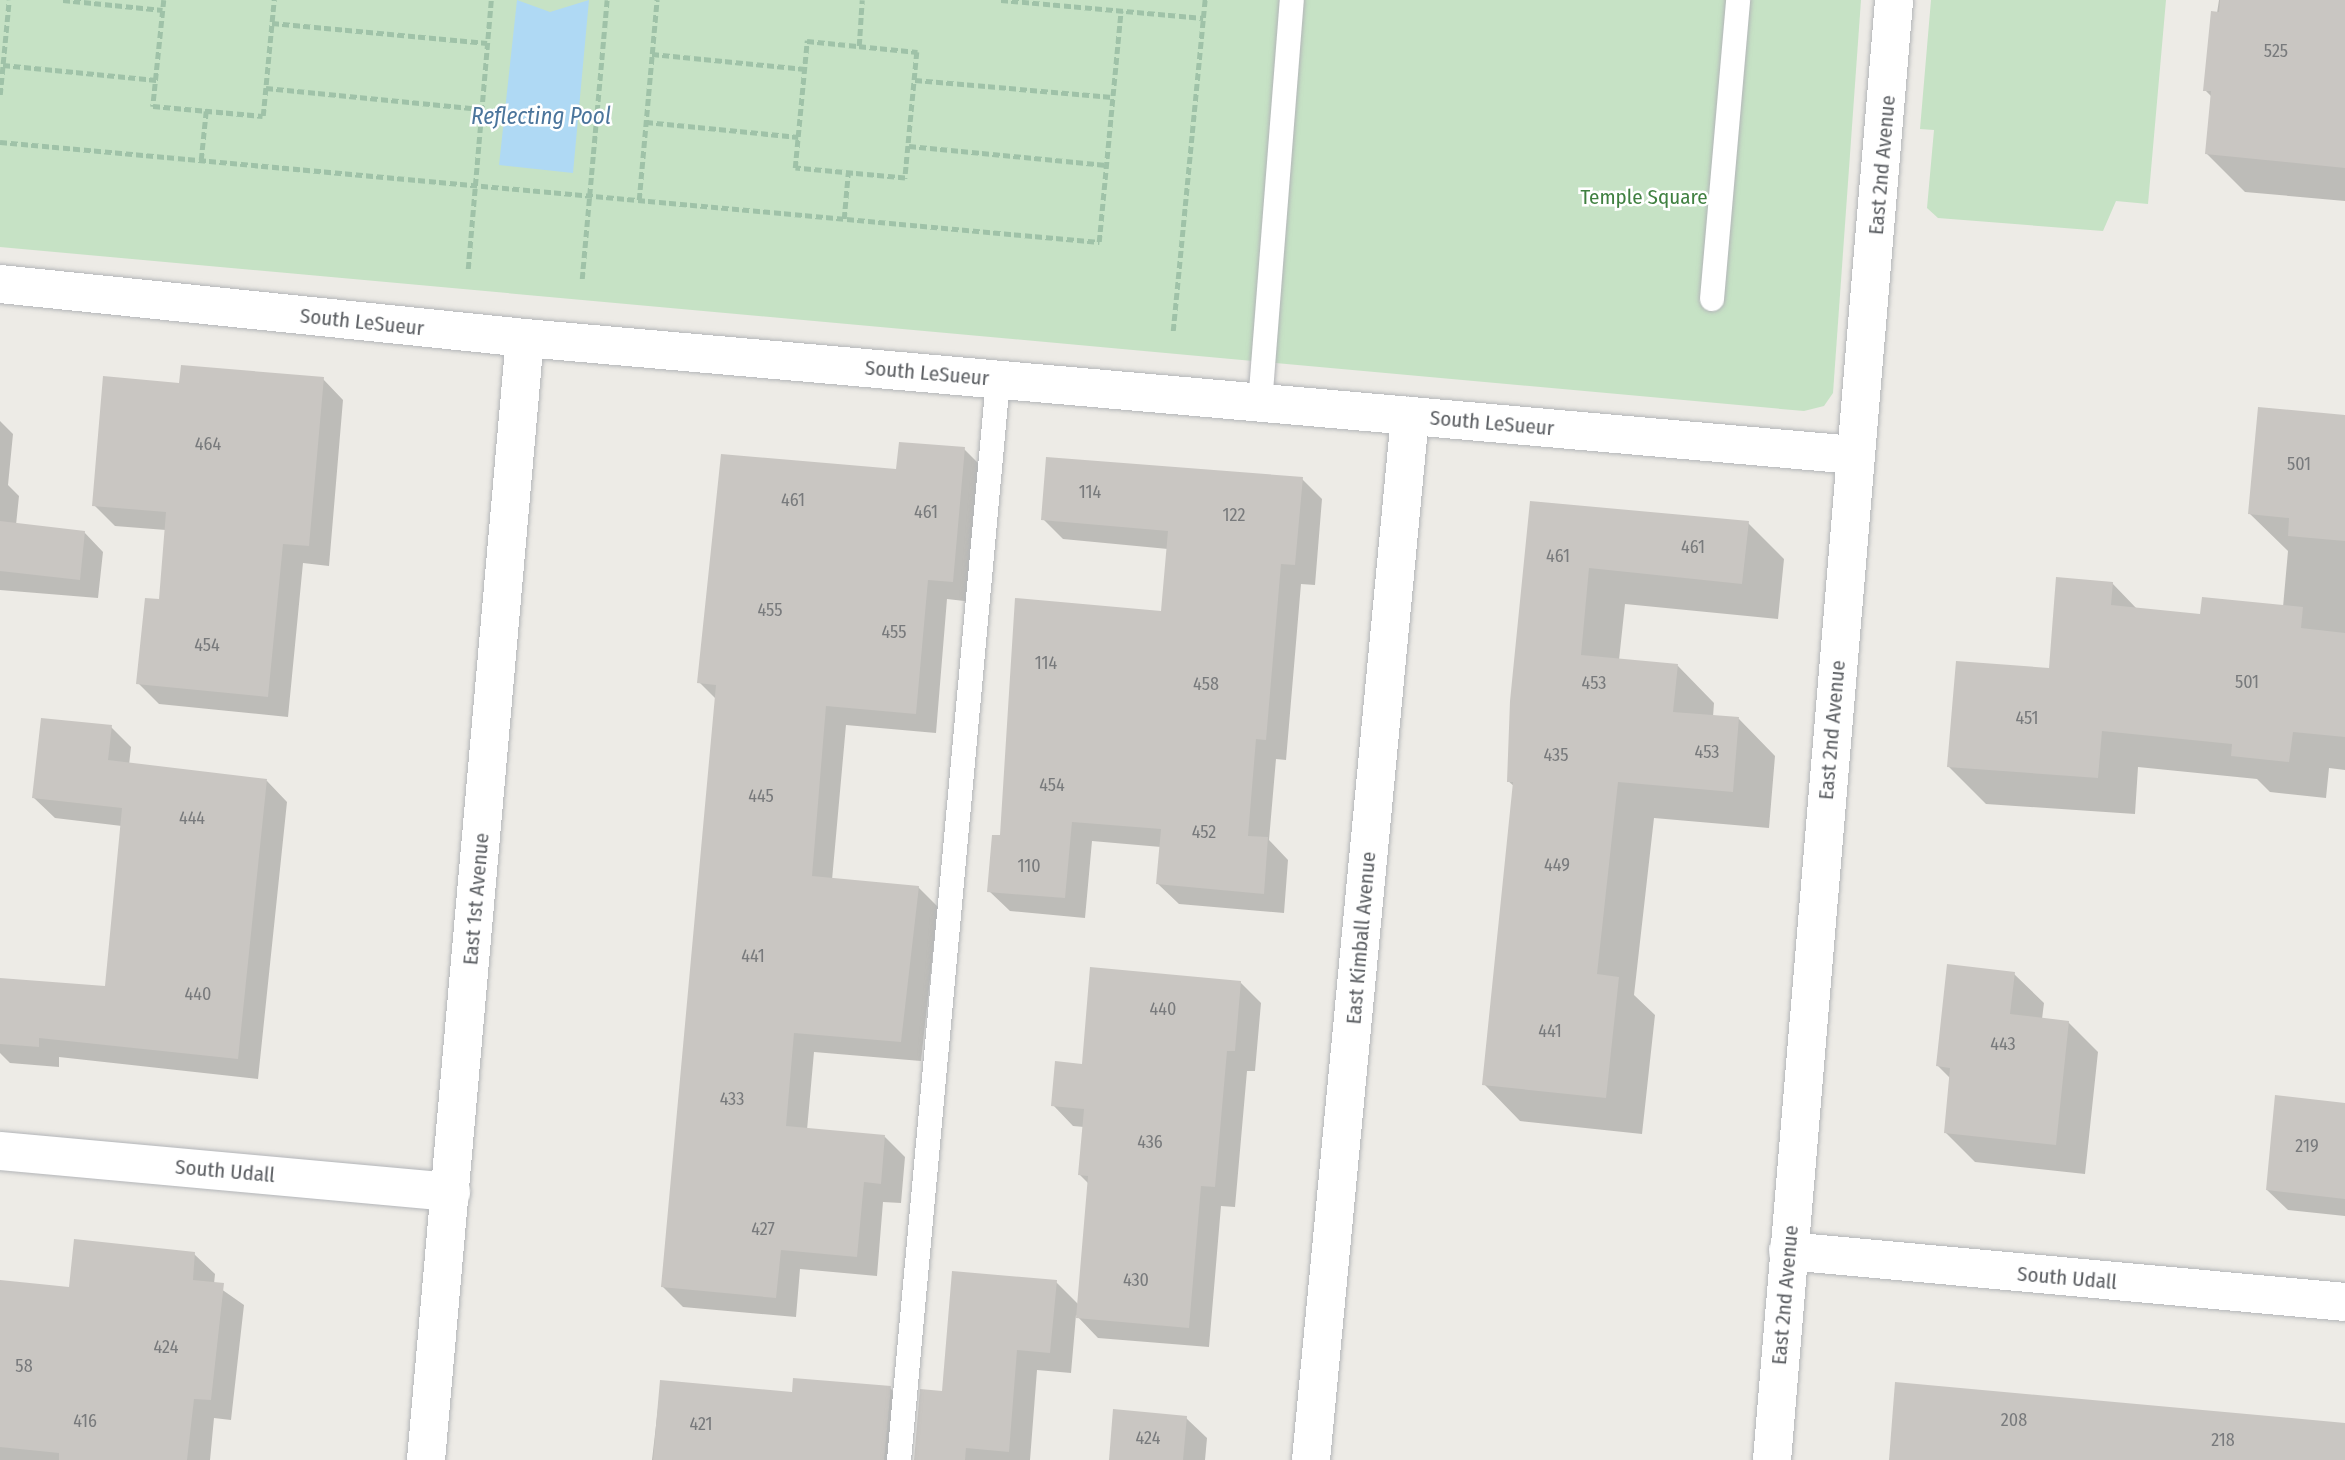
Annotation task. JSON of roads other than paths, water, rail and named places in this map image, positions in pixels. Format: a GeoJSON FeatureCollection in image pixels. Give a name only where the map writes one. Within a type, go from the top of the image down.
{"type":"FeatureCollection","features":[{"type":"Feature","properties":{"kind":"street","name":"East 2nd Avenue"},"geometry":{"type":"LineString","coordinates":[[1772,1460],[1895,0]]}},
{"type":"Feature","properties":{"kind":"street","name":"South LeSueur"},"geometry":{"type":"LineString","coordinates":[[0,284],[525,338],[1855,455]]}},
{"type":"Feature","properties":{"kind":"street","name":"East 1st Avenue"},"geometry":{"type":"LineString","coordinates":[[426,1460],[525,338]]}},
{"type":"Feature","properties":{"kind":"street","name":"East Kimball Avenue"},"geometry":{"type":"LineString","coordinates":[[1311,1460],[1410,416]]}},
{"type":"Feature","properties":{"kind":"street","name":"South Udall"},"geometry":{"type":"LineString","coordinates":[[0,1151],[451,1192]]}},
{"type":"Feature","properties":{"kind":"street","name":"South Udall"},"geometry":{"type":"LineString","coordinates":[[1788,1251],[2345,1302]]}},
{"type":"Feature","properties":{"kind":"lane"},"geometry":{"type":"LineString","coordinates":[[1260,404],[1293,0]]}},
{"type":"Feature","properties":{"kind":"lane"},"geometry":{"type":"LineString","coordinates":[[1712,299],[1738,0]]}},
{"type":"Feature","properties":{"kind":"lane"},"geometry":{"type":"LineString","coordinates":[[900,1460],[998,380]]}},
{"type":"Feature","properties":{"kind":"water","name":"Reflecting Pool"},"geometry":{"type":"Polygon","coordinates":[[[517,0],[550,12],[589,0],[573,173],[499,165],[517,0]]]}},
{"type":"Feature","properties":{"kind":"park label","name":"Temple Square"},"geometry":{"type":"Point","coordinates":[1644,197]}}]}
